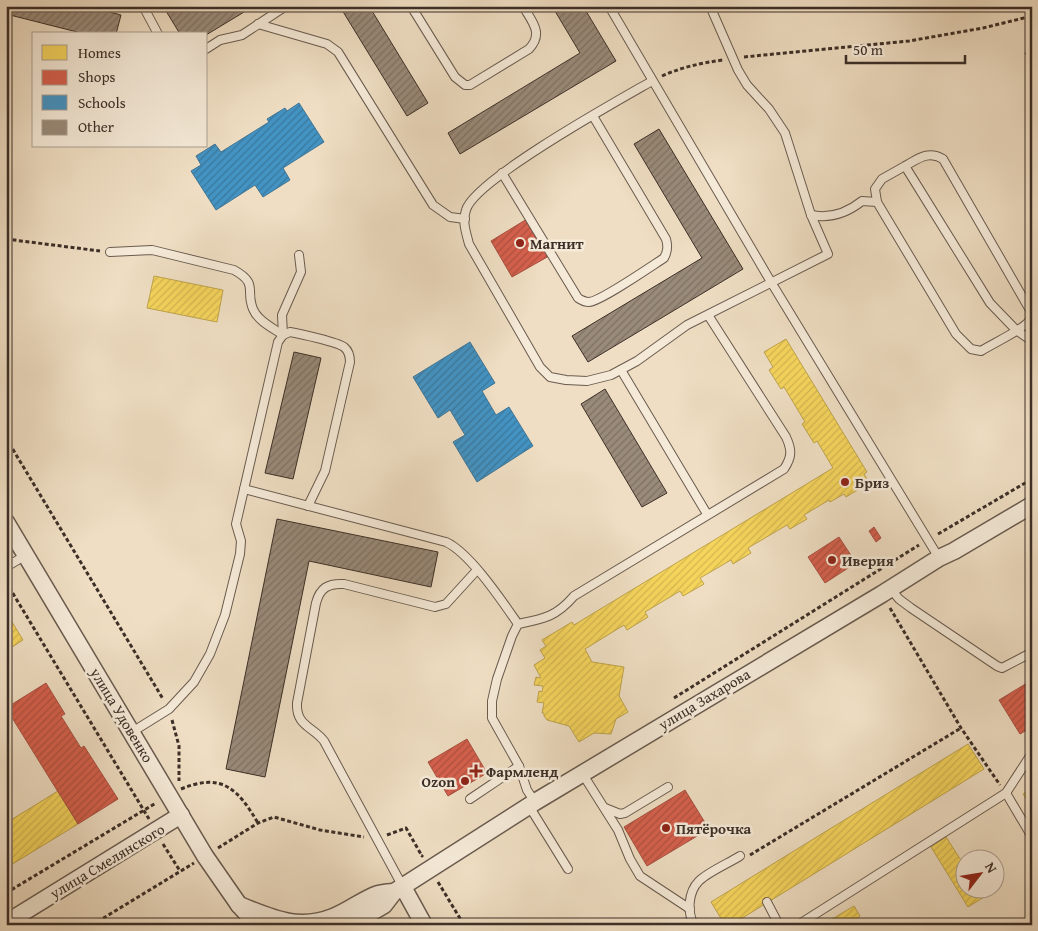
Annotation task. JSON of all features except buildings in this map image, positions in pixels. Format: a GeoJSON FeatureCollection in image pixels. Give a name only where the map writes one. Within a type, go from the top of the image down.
{"type":"FeatureCollection","features":[{"type":"Feature","properties":{"kind":"street","name":"улица Захарова"},"geometry":{"type":"LineString","coordinates":[[392,891],[426,863],[532,804],[939,558],[1032,505]]}},
{"type":"Feature","properties":{"kind":"street","name":"улица Удовенко"},"geometry":{"type":"LineString","coordinates":[[6,522],[205,856],[239,906],[257,925]]}},
{"type":"Feature","properties":{"kind":"street","name":"улица Смелянского"},"geometry":{"type":"LineString","coordinates":[[6,922],[181,815]]}},
{"type":"Feature","properties":{"kind":"street"},"geometry":{"type":"LineString","coordinates":[[239,906],[272,919],[298,925],[319,922],[333,917],[392,891]]}},
{"type":"Feature","properties":{"kind":"street"},"geometry":{"type":"LineString","coordinates":[[350,925],[384,905],[392,891]]}},
{"type":"Feature","properties":{"kind":"street"},"geometry":{"type":"LineString","coordinates":[[392,891],[424,925]]}},
{"type":"Feature","properties":{"kind":"lane"},"geometry":{"type":"LineString","coordinates":[[142,6],[157,32]]}},
{"type":"Feature","properties":{"kind":"lane"},"geometry":{"type":"LineString","coordinates":[[208,48],[220,40],[242,35],[286,6]]}},
{"type":"Feature","properties":{"kind":"lane"},"geometry":{"type":"LineString","coordinates":[[412,6],[455,77],[465,85],[470,85],[529,49],[534,44],[538,36],[523,6]]}},
{"type":"Feature","properties":{"kind":"lane"},"geometry":{"type":"LineString","coordinates":[[608,6],[771,282],[939,558]]}},
{"type":"Feature","properties":{"kind":"lane"},"geometry":{"type":"LineString","coordinates":[[652,81],[502,173],[474,196],[466,209],[464,225],[469,244],[540,367],[550,377],[587,381],[599,379],[621,370],[637,361],[687,325],[828,254],[811,215],[785,133],[768,109],[747,85],[710,6]]}},
{"type":"Feature","properties":{"kind":"lane"},"geometry":{"type":"LineString","coordinates":[[258,24],[333,47],[338,52],[433,205],[450,217],[465,219]]}},
{"type":"Feature","properties":{"kind":"lane"},"geometry":{"type":"LineString","coordinates":[[502,173],[578,298],[586,302],[596,300],[664,258],[667,244],[666,239],[593,116]]}},
{"type":"Feature","properties":{"kind":"lane"},"geometry":{"type":"LineString","coordinates":[[928,154],[936,155],[942,159],[1028,304],[1031,315],[1028,323],[981,351],[971,349],[956,334],[878,202],[875,189],[882,180],[904,166],[928,154]]}},
{"type":"Feature","properties":{"kind":"lane"},"geometry":{"type":"LineString","coordinates":[[904,166],[990,303],[1016,330],[1032,341]]}},
{"type":"Feature","properties":{"kind":"lane"},"geometry":{"type":"LineString","coordinates":[[811,215],[832,217],[854,207],[862,201],[878,202]]}},
{"type":"Feature","properties":{"kind":"lane"},"geometry":{"type":"LineString","coordinates":[[110,252],[152,250],[234,270],[245,276],[251,287],[253,310],[265,323],[283,334],[294,333],[342,346],[348,352],[350,362],[325,471],[308,506]]}},
{"type":"Feature","properties":{"kind":"lane"},"geometry":{"type":"LineString","coordinates":[[132,732],[169,709],[194,682],[210,654],[225,614],[240,554],[241,541],[236,524],[278,342],[283,334],[282,315],[301,272],[299,255]]}},
{"type":"Feature","properties":{"kind":"lane"},"geometry":{"type":"LineString","coordinates":[[518,624],[540,620],[553,615],[561,610],[574,596],[784,469],[792,453],[786,437],[708,315]]}},
{"type":"Feature","properties":{"kind":"lane"},"geometry":{"type":"LineString","coordinates":[[621,370],[707,514]]}},
{"type":"Feature","properties":{"kind":"lane"},"geometry":{"type":"LineString","coordinates":[[244,489],[446,542],[461,552],[477,570],[518,624]]}},
{"type":"Feature","properties":{"kind":"lane"},"geometry":{"type":"LineString","coordinates":[[6,567],[26,555]]}},
{"type":"Feature","properties":{"kind":"lane"},"geometry":{"type":"LineString","coordinates":[[392,891],[324,741],[317,732],[301,722],[297,714],[297,703],[318,594],[324,588],[334,583],[344,584],[435,607],[446,604],[477,570]]}},
{"type":"Feature","properties":{"kind":"lane"},"geometry":{"type":"LineString","coordinates":[[886,591],[997,666],[1002,668],[1027,655],[1032,655]]}},
{"type":"Feature","properties":{"kind":"lane"},"geometry":{"type":"LineString","coordinates":[[518,624],[497,679],[492,701],[492,718],[519,766],[532,804],[568,869]]}},
{"type":"Feature","properties":{"kind":"lane"},"geometry":{"type":"LineString","coordinates":[[798,925],[1006,793],[1032,753]]}},
{"type":"Feature","properties":{"kind":"lane"},"geometry":{"type":"LineString","coordinates":[[470,798],[519,766]]}},
{"type":"Feature","properties":{"kind":"lane"},"geometry":{"type":"LineString","coordinates":[[582,773],[618,830],[630,859],[640,876],[690,909]]}},
{"type":"Feature","properties":{"kind":"lane"},"geometry":{"type":"LineString","coordinates":[[605,808],[620,814],[625,813],[668,786]]}},
{"type":"Feature","properties":{"kind":"lane"},"geometry":{"type":"LineString","coordinates":[[1006,793],[1032,838]]}},
{"type":"Feature","properties":{"kind":"lane"},"geometry":{"type":"LineString","coordinates":[[694,925],[691,918],[689,900],[698,882],[741,858]]}},
{"type":"Feature","properties":{"kind":"lane"},"geometry":{"type":"LineString","coordinates":[[767,902],[779,925]]}},
{"type":"Feature","properties":{"kind":"path"},"geometry":{"type":"LineString","coordinates":[[652,81],[674,70],[695,64],[734,58],[909,41],[984,28],[1032,16]]}},
{"type":"Feature","properties":{"kind":"path"},"geometry":{"type":"LineString","coordinates":[[6,239],[110,252]]}},
{"type":"Feature","properties":{"kind":"path"},"geometry":{"type":"LineString","coordinates":[[6,438],[169,709],[179,746],[179,789]]}},
{"type":"Feature","properties":{"kind":"path"},"geometry":{"type":"LineString","coordinates":[[929,540],[1032,479]]}},
{"type":"Feature","properties":{"kind":"path"},"geometry":{"type":"LineString","coordinates":[[871,574],[886,591],[961,728],[1006,793]]}},
{"type":"Feature","properties":{"kind":"path"},"geometry":{"type":"LineString","coordinates":[[6,582],[180,871]]}},
{"type":"Feature","properties":{"kind":"path"},"geometry":{"type":"LineString","coordinates":[[741,858],[961,728]]}},
{"type":"Feature","properties":{"kind":"path"},"geometry":{"type":"LineString","coordinates":[[426,863],[464,925]]}},
{"type":"Feature","properties":{"kind":"place","name":"Магнит"},"geometry":{"type":"Point","coordinates":[520,243]}},
{"type":"Feature","properties":{"kind":"place","name":"Бриз"},"geometry":{"type":"Point","coordinates":[845,482]}},
{"type":"Feature","properties":{"kind":"place","name":"Иверия"},"geometry":{"type":"Point","coordinates":[832,560]}},
{"type":"Feature","properties":{"kind":"place","name":"Фармленд"},"geometry":{"type":"Point","coordinates":[476,771]}},
{"type":"Feature","properties":{"kind":"place","name":"Ozon"},"geometry":{"type":"Point","coordinates":[465,781]}},
{"type":"Feature","properties":{"kind":"place","name":"Пятёрочка"},"geometry":{"type":"Point","coordinates":[666,828]}}]}
